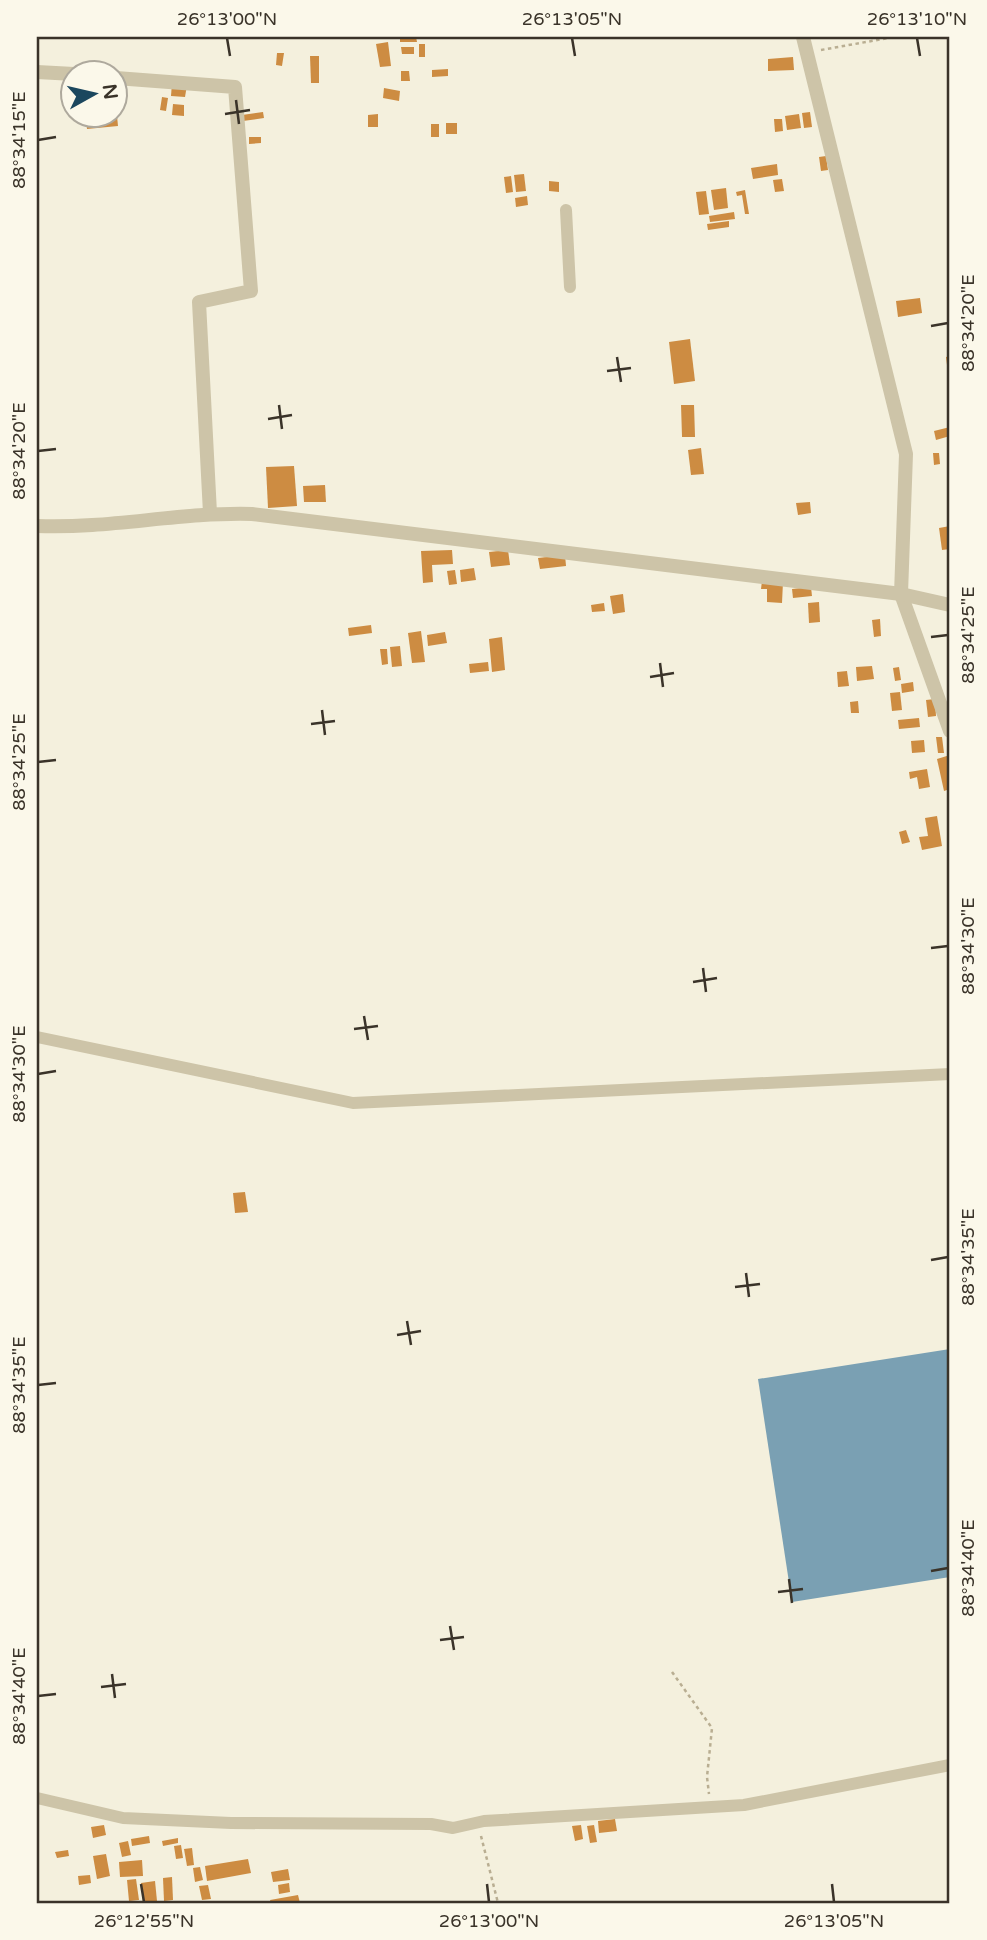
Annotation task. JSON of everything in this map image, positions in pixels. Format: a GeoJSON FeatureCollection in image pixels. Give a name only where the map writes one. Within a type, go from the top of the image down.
{"type":"FeatureCollection","features":[{"type":"Feature","properties":{"kind":"street"},"geometry":{"type":"LineString","coordinates":[[803,37],[906,454],[901,594],[950,732]]}},
{"type":"Feature","properties":{"kind":"street"},"geometry":{"type":"LineString","coordinates":[[37,72],[60,73]]}},
{"type":"Feature","properties":{"kind":"street"},"geometry":{"type":"LineString","coordinates":[[130,79],[235,86],[251,291],[199,302],[210,513]]}},
{"type":"Feature","properties":{"kind":"street"},"geometry":{"type":"LineString","coordinates":[[566,210],[570,287]]}},
{"type":"Feature","properties":{"kind":"street"},"geometry":{"type":"LineString","coordinates":[[37,526],[74,528],[210,513],[266,516],[901,594],[950,605]]}},
{"type":"Feature","properties":{"kind":"street"},"geometry":{"type":"LineString","coordinates":[[37,1037],[353,1103],[950,1074]]}},
{"type":"Feature","properties":{"kind":"street"},"geometry":{"type":"LineString","coordinates":[[37,1798],[123,1818],[231,1823],[431,1824],[453,1828],[479,1822],[744,1805],[950,1765]]}},
{"type":"Feature","properties":{"kind":"path"},"geometry":{"type":"LineString","coordinates":[[807,53],[894,37]]}},
{"type":"Feature","properties":{"kind":"path"},"geometry":{"type":"LineString","coordinates":[[672,1672],[712,1728],[707,1777],[708,1792],[715,1805]]}},
{"type":"Feature","properties":{"kind":"path"},"geometry":{"type":"LineString","coordinates":[[479,1822],[486,1865],[498,1903]]}},
{"type":"Feature","properties":{"kind":"water"},"geometry":{"type":"Polygon","coordinates":[[[950,1349],[950,1577],[792,1602],[758,1379],[950,1349]]]}},
{"type":"Feature","properties":{"kind":"building"},"geometry":{"type":"Polygon","coordinates":[[[400,37],[416,37],[417,42],[400,42],[400,37]]]}},
{"type":"Feature","properties":{"kind":"building"},"geometry":{"type":"Polygon","coordinates":[[[388,42],[391,66],[380,67],[376,44],[388,42]]]}},
{"type":"Feature","properties":{"kind":"building"},"geometry":{"type":"Polygon","coordinates":[[[419,44],[425,44],[425,57],[419,57],[419,44]]]}},
{"type":"Feature","properties":{"kind":"building"},"geometry":{"type":"Polygon","coordinates":[[[401,47],[414,47],[414,54],[402,54],[401,47]]]}},
{"type":"Feature","properties":{"kind":"building"},"geometry":{"type":"Polygon","coordinates":[[[277,53],[284,53],[282,66],[276,65],[277,53]]]}},
{"type":"Feature","properties":{"kind":"building"},"geometry":{"type":"Polygon","coordinates":[[[310,56],[319,56],[319,83],[311,83],[310,56]]]}},
{"type":"Feature","properties":{"kind":"building"},"geometry":{"type":"Polygon","coordinates":[[[793,57],[794,70],[768,71],[768,59],[793,57]]]}},
{"type":"Feature","properties":{"kind":"building"},"geometry":{"type":"Polygon","coordinates":[[[448,69],[448,76],[432,77],[432,70],[448,69]]]}},
{"type":"Feature","properties":{"kind":"building"},"geometry":{"type":"Polygon","coordinates":[[[401,71],[409,71],[410,81],[401,81],[401,71]]]}},
{"type":"Feature","properties":{"kind":"building"},"geometry":{"type":"Polygon","coordinates":[[[172,83],[187,85],[185,97],[171,96],[172,83]]]}},
{"type":"Feature","properties":{"kind":"building"},"geometry":{"type":"Polygon","coordinates":[[[384,88],[400,91],[399,101],[383,98],[384,88]]]}},
{"type":"Feature","properties":{"kind":"building"},"geometry":{"type":"Polygon","coordinates":[[[162,97],[168,98],[166,111],[160,110],[162,97]]]}},
{"type":"Feature","properties":{"kind":"building"},"geometry":{"type":"Polygon","coordinates":[[[173,104],[184,105],[184,116],[172,115],[173,104]]]}},
{"type":"Feature","properties":{"kind":"building"},"geometry":{"type":"Polygon","coordinates":[[[263,112],[264,118],[243,121],[242,115],[263,112]]]}},
{"type":"Feature","properties":{"kind":"building"},"geometry":{"type":"Polygon","coordinates":[[[810,112],[812,127],[804,128],[802,113],[810,112]]]}},
{"type":"Feature","properties":{"kind":"building"},"geometry":{"type":"Polygon","coordinates":[[[378,114],[378,127],[368,127],[368,115],[378,114]]]}},
{"type":"Feature","properties":{"kind":"building"},"geometry":{"type":"Polygon","coordinates":[[[799,114],[801,128],[787,130],[785,116],[799,114]]]}},
{"type":"Feature","properties":{"kind":"building"},"geometry":{"type":"Polygon","coordinates":[[[774,119],[782,119],[783,131],[775,132],[774,119]]]}},
{"type":"Feature","properties":{"kind":"building"},"geometry":{"type":"Polygon","coordinates":[[[446,123],[457,123],[457,134],[446,134],[446,123]]]}},
{"type":"Feature","properties":{"kind":"building"},"geometry":{"type":"Polygon","coordinates":[[[431,124],[439,124],[439,137],[431,137],[431,124]]]}},
{"type":"Feature","properties":{"kind":"building"},"geometry":{"type":"Polygon","coordinates":[[[249,137],[261,137],[261,143],[249,144],[249,137]]]}},
{"type":"Feature","properties":{"kind":"building"},"geometry":{"type":"Polygon","coordinates":[[[826,156],[828,170],[821,171],[819,157],[826,156]]]}},
{"type":"Feature","properties":{"kind":"building"},"geometry":{"type":"Polygon","coordinates":[[[777,164],[778,175],[753,179],[751,168],[777,164]]]}},
{"type":"Feature","properties":{"kind":"building"},"geometry":{"type":"Polygon","coordinates":[[[524,174],[526,191],[516,192],[514,175],[524,174]]]}},
{"type":"Feature","properties":{"kind":"building"},"geometry":{"type":"Polygon","coordinates":[[[511,176],[513,192],[506,193],[504,177],[511,176]]]}},
{"type":"Feature","properties":{"kind":"building"},"geometry":{"type":"Polygon","coordinates":[[[782,179],[784,191],[775,192],[773,180],[782,179]]]}},
{"type":"Feature","properties":{"kind":"building"},"geometry":{"type":"Polygon","coordinates":[[[549,181],[559,182],[559,192],[549,191],[549,181]]]}},
{"type":"Feature","properties":{"kind":"building"},"geometry":{"type":"Polygon","coordinates":[[[726,188],[728,208],[714,210],[711,190],[726,188]]]}},
{"type":"Feature","properties":{"kind":"building"},"geometry":{"type":"Polygon","coordinates":[[[745,190],[749,214],[745,214],[742,195],[737,196],[736,192],[745,190]]]}},
{"type":"Feature","properties":{"kind":"building"},"geometry":{"type":"Polygon","coordinates":[[[706,191],[709,214],[699,215],[696,192],[706,191]]]}},
{"type":"Feature","properties":{"kind":"building"},"geometry":{"type":"Polygon","coordinates":[[[527,196],[528,205],[516,207],[515,198],[527,196]]]}},
{"type":"Feature","properties":{"kind":"building"},"geometry":{"type":"Polygon","coordinates":[[[734,212],[735,219],[710,222],[709,216],[734,212]]]}},
{"type":"Feature","properties":{"kind":"building"},"geometry":{"type":"Polygon","coordinates":[[[729,221],[729,227],[708,230],[707,224],[729,221]]]}},
{"type":"Feature","properties":{"kind":"building"},"geometry":{"type":"Polygon","coordinates":[[[920,298],[922,313],[898,317],[896,301],[920,298]]]}},
{"type":"Feature","properties":{"kind":"building"},"geometry":{"type":"Polygon","coordinates":[[[690,339],[695,381],[674,384],[669,342],[690,339]]]}},
{"type":"Feature","properties":{"kind":"building"},"geometry":{"type":"Polygon","coordinates":[[[950,356],[950,381],[949,381],[946,357],[950,356]]]}},
{"type":"Feature","properties":{"kind":"building"},"geometry":{"type":"Polygon","coordinates":[[[681,405],[694,405],[695,437],[682,437],[681,405]]]}},
{"type":"Feature","properties":{"kind":"building"},"geometry":{"type":"Polygon","coordinates":[[[950,427],[950,436],[936,440],[934,431],[950,427]]]}},
{"type":"Feature","properties":{"kind":"building"},"geometry":{"type":"Polygon","coordinates":[[[701,448],[704,474],[691,475],[688,450],[701,448]]]}},
{"type":"Feature","properties":{"kind":"building"},"geometry":{"type":"Polygon","coordinates":[[[933,453],[939,453],[940,464],[934,465],[933,453]]]}},
{"type":"Feature","properties":{"kind":"building"},"geometry":{"type":"Polygon","coordinates":[[[294,466],[297,506],[268,508],[266,467],[294,466]]]}},
{"type":"Feature","properties":{"kind":"building"},"geometry":{"type":"Polygon","coordinates":[[[325,485],[326,502],[304,502],[303,486],[325,485]]]}},
{"type":"Feature","properties":{"kind":"building"},"geometry":{"type":"Polygon","coordinates":[[[810,502],[811,513],[798,515],[796,503],[810,502]]]}},
{"type":"Feature","properties":{"kind":"building"},"geometry":{"type":"Polygon","coordinates":[[[950,526],[950,549],[942,550],[939,528],[950,526]]]}},
{"type":"Feature","properties":{"kind":"building"},"geometry":{"type":"Polygon","coordinates":[[[452,550],[453,564],[432,565],[433,582],[423,583],[421,551],[452,550]]]}},
{"type":"Feature","properties":{"kind":"building"},"geometry":{"type":"Polygon","coordinates":[[[508,550],[510,565],[491,567],[489,552],[508,550]]]}},
{"type":"Feature","properties":{"kind":"building"},"geometry":{"type":"Polygon","coordinates":[[[565,555],[566,566],[540,569],[538,558],[565,555]]]}},
{"type":"Feature","properties":{"kind":"building"},"geometry":{"type":"Polygon","coordinates":[[[474,568],[476,580],[461,582],[460,570],[474,568]]]}},
{"type":"Feature","properties":{"kind":"building"},"geometry":{"type":"Polygon","coordinates":[[[455,570],[457,584],[449,585],[447,571],[455,570]]]}},
{"type":"Feature","properties":{"kind":"building"},"geometry":{"type":"Polygon","coordinates":[[[762,581],[783,582],[782,603],[767,602],[767,589],[761,589],[762,581]]]}},
{"type":"Feature","properties":{"kind":"building"},"geometry":{"type":"Polygon","coordinates":[[[811,587],[812,596],[793,598],[792,589],[811,587]]]}},
{"type":"Feature","properties":{"kind":"building"},"geometry":{"type":"Polygon","coordinates":[[[623,594],[625,612],[613,614],[610,596],[623,594]]]}},
{"type":"Feature","properties":{"kind":"building"},"geometry":{"type":"Polygon","coordinates":[[[819,602],[820,622],[809,623],[808,603],[819,602]]]}},
{"type":"Feature","properties":{"kind":"building"},"geometry":{"type":"Polygon","coordinates":[[[604,603],[605,611],[592,612],[591,605],[604,603]]]}},
{"type":"Feature","properties":{"kind":"building"},"geometry":{"type":"Polygon","coordinates":[[[880,619],[881,636],[874,637],[872,620],[880,619]]]}},
{"type":"Feature","properties":{"kind":"building"},"geometry":{"type":"Polygon","coordinates":[[[371,625],[372,633],[349,636],[348,628],[371,625]]]}},
{"type":"Feature","properties":{"kind":"building"},"geometry":{"type":"Polygon","coordinates":[[[421,631],[425,662],[412,663],[408,633],[421,631]]]}},
{"type":"Feature","properties":{"kind":"building"},"geometry":{"type":"Polygon","coordinates":[[[445,632],[447,643],[428,646],[427,635],[445,632]]]}},
{"type":"Feature","properties":{"kind":"building"},"geometry":{"type":"Polygon","coordinates":[[[502,637],[505,670],[492,672],[489,639],[502,637]]]}},
{"type":"Feature","properties":{"kind":"building"},"geometry":{"type":"Polygon","coordinates":[[[400,646],[402,666],[392,667],[390,647],[400,646]]]}},
{"type":"Feature","properties":{"kind":"building"},"geometry":{"type":"Polygon","coordinates":[[[380,649],[387,649],[388,664],[382,665],[380,649]]]}},
{"type":"Feature","properties":{"kind":"building"},"geometry":{"type":"Polygon","coordinates":[[[488,662],[489,671],[470,673],[469,664],[488,662]]]}},
{"type":"Feature","properties":{"kind":"building"},"geometry":{"type":"Polygon","coordinates":[[[872,666],[874,679],[857,681],[856,667],[872,666]]]}},
{"type":"Feature","properties":{"kind":"building"},"geometry":{"type":"Polygon","coordinates":[[[899,667],[901,680],[895,681],[893,668],[899,667]]]}},
{"type":"Feature","properties":{"kind":"building"},"geometry":{"type":"Polygon","coordinates":[[[847,671],[849,686],[838,687],[837,672],[847,671]]]}},
{"type":"Feature","properties":{"kind":"building"},"geometry":{"type":"Polygon","coordinates":[[[913,682],[914,691],[902,693],[901,684],[913,682]]]}},
{"type":"Feature","properties":{"kind":"building"},"geometry":{"type":"Polygon","coordinates":[[[900,692],[902,710],[892,711],[890,693],[900,692]]]}},
{"type":"Feature","properties":{"kind":"building"},"geometry":{"type":"Polygon","coordinates":[[[935,699],[936,716],[928,717],[926,700],[935,699]]]}},
{"type":"Feature","properties":{"kind":"building"},"geometry":{"type":"Polygon","coordinates":[[[858,701],[859,713],[851,713],[850,702],[858,701]]]}},
{"type":"Feature","properties":{"kind":"building"},"geometry":{"type":"Polygon","coordinates":[[[919,718],[920,727],[899,729],[898,720],[919,718]]]}},
{"type":"Feature","properties":{"kind":"building"},"geometry":{"type":"Polygon","coordinates":[[[936,737],[942,737],[944,753],[938,753],[936,737]]]}},
{"type":"Feature","properties":{"kind":"building"},"geometry":{"type":"Polygon","coordinates":[[[924,740],[925,752],[912,753],[911,741],[924,740]]]}},
{"type":"Feature","properties":{"kind":"building"},"geometry":{"type":"Polygon","coordinates":[[[950,755],[950,789],[944,791],[937,759],[950,755]]]}},
{"type":"Feature","properties":{"kind":"building"},"geometry":{"type":"Polygon","coordinates":[[[927,769],[930,787],[919,789],[917,777],[910,779],[909,772],[927,769]]]}},
{"type":"Feature","properties":{"kind":"building"},"geometry":{"type":"Polygon","coordinates":[[[937,816],[942,846],[922,850],[919,837],[928,836],[925,818],[937,816]]]}},
{"type":"Feature","properties":{"kind":"building"},"geometry":{"type":"Polygon","coordinates":[[[906,830],[910,842],[902,844],[899,832],[906,830]]]}},
{"type":"Feature","properties":{"kind":"building"},"geometry":{"type":"Polygon","coordinates":[[[245,1192],[248,1212],[235,1213],[233,1193],[245,1192]]]}},
{"type":"Feature","properties":{"kind":"building"},"geometry":{"type":"Polygon","coordinates":[[[615,1819],[617,1831],[599,1833],[598,1821],[615,1819]]]}},
{"type":"Feature","properties":{"kind":"building"},"geometry":{"type":"Polygon","coordinates":[[[104,1825],[106,1835],[93,1838],[91,1827],[104,1825]]]}},
{"type":"Feature","properties":{"kind":"building"},"geometry":{"type":"Polygon","coordinates":[[[581,1825],[583,1839],[575,1841],[572,1826],[581,1825]]]}},
{"type":"Feature","properties":{"kind":"building"},"geometry":{"type":"Polygon","coordinates":[[[594,1825],[597,1842],[590,1843],[587,1826],[594,1825]]]}},
{"type":"Feature","properties":{"kind":"building"},"geometry":{"type":"Polygon","coordinates":[[[149,1836],[150,1843],[132,1846],[131,1839],[149,1836]]]}},
{"type":"Feature","properties":{"kind":"building"},"geometry":{"type":"Polygon","coordinates":[[[178,1838],[178,1843],[163,1846],[162,1841],[178,1838]]]}},
{"type":"Feature","properties":{"kind":"building"},"geometry":{"type":"Polygon","coordinates":[[[128,1841],[131,1855],[122,1857],[119,1843],[128,1841]]]}},
{"type":"Feature","properties":{"kind":"building"},"geometry":{"type":"Polygon","coordinates":[[[181,1845],[183,1858],[176,1859],[174,1846],[181,1845]]]}},
{"type":"Feature","properties":{"kind":"building"},"geometry":{"type":"Polygon","coordinates":[[[192,1848],[194,1865],[187,1866],[184,1849],[192,1848]]]}},
{"type":"Feature","properties":{"kind":"building"},"geometry":{"type":"Polygon","coordinates":[[[68,1850],[69,1856],[57,1858],[55,1852],[68,1850]]]}},
{"type":"Feature","properties":{"kind":"building"},"geometry":{"type":"Polygon","coordinates":[[[106,1854],[110,1876],[97,1879],[93,1856],[106,1854]]]}},
{"type":"Feature","properties":{"kind":"building"},"geometry":{"type":"Polygon","coordinates":[[[248,1859],[251,1873],[207,1881],[205,1866],[248,1859]]]}},
{"type":"Feature","properties":{"kind":"building"},"geometry":{"type":"Polygon","coordinates":[[[142,1860],[143,1876],[120,1877],[119,1862],[142,1860]]]}},
{"type":"Feature","properties":{"kind":"building"},"geometry":{"type":"Polygon","coordinates":[[[200,1867],[203,1880],[195,1882],[193,1868],[200,1867]]]}},
{"type":"Feature","properties":{"kind":"building"},"geometry":{"type":"Polygon","coordinates":[[[288,1869],[290,1880],[273,1882],[271,1872],[288,1869]]]}},
{"type":"Feature","properties":{"kind":"building"},"geometry":{"type":"Polygon","coordinates":[[[90,1875],[91,1883],[79,1885],[78,1876],[90,1875]]]}},
{"type":"Feature","properties":{"kind":"building"},"geometry":{"type":"Polygon","coordinates":[[[172,1877],[173,1900],[164,1901],[163,1878],[172,1877]]]}},
{"type":"Feature","properties":{"kind":"building"},"geometry":{"type":"Polygon","coordinates":[[[136,1879],[139,1900],[129,1901],[127,1880],[136,1879]]]}},
{"type":"Feature","properties":{"kind":"building"},"geometry":{"type":"Polygon","coordinates":[[[155,1881],[157,1901],[143,1902],[141,1883],[155,1881]]]}},
{"type":"Feature","properties":{"kind":"building"},"geometry":{"type":"Polygon","coordinates":[[[289,1883],[290,1892],[279,1894],[278,1885],[289,1883]]]}},
{"type":"Feature","properties":{"kind":"building"},"geometry":{"type":"Polygon","coordinates":[[[208,1885],[211,1899],[202,1900],[199,1886],[208,1885]]]}},
{"type":"Feature","properties":{"kind":"building"},"geometry":{"type":"Polygon","coordinates":[[[298,1895],[300,1903],[271,1903],[270,1900],[298,1895]]]}}]}
